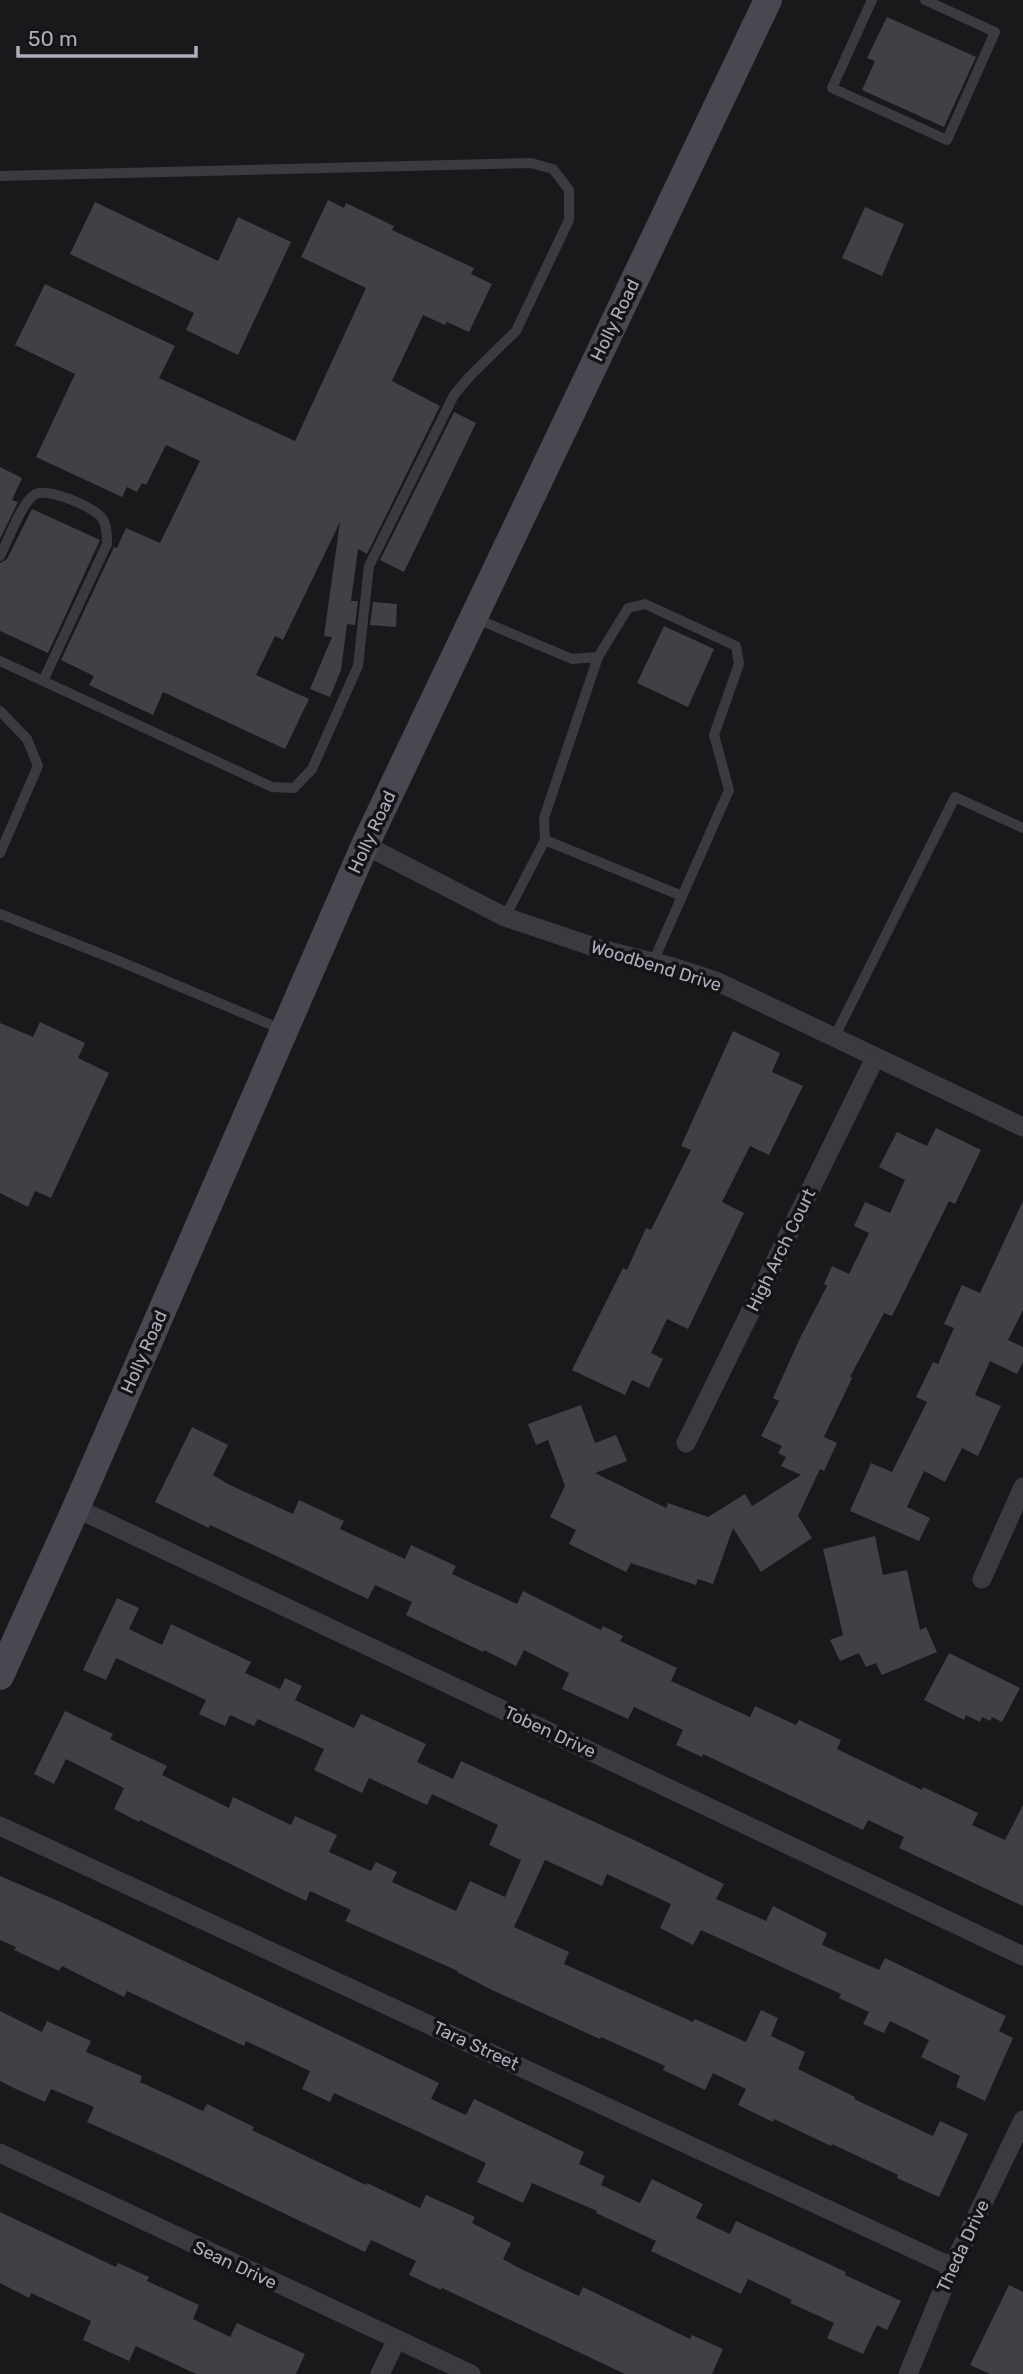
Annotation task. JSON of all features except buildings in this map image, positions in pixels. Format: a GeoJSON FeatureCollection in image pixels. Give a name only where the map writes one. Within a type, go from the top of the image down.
{"type":"FeatureCollection","features":[{"type":"Feature","properties":{"kind":"main road","name":"Holly Road"},"geometry":{"type":"LineString","coordinates":[[0,1676],[365,845],[768,0]]}},
{"type":"Feature","properties":{"kind":"street","name":"Woodbend Drive"},"geometry":{"type":"LineString","coordinates":[[365,845],[505,917],[548,933],[716,981],[1023,1127]]}},
{"type":"Feature","properties":{"kind":"street","name":"High Arch Court"},"geometry":{"type":"LineString","coordinates":[[686,1443],[875,1058]]}},
{"type":"Feature","properties":{"kind":"street"},"geometry":{"type":"LineString","coordinates":[[982,1579],[1023,1487]]}},
{"type":"Feature","properties":{"kind":"street","name":"Toben Drive"},"geometry":{"type":"LineString","coordinates":[[76,1508],[1023,1956]]}},
{"type":"Feature","properties":{"kind":"street","name":"Tara Street"},"geometry":{"type":"LineString","coordinates":[[0,1826],[952,2267]]}},
{"type":"Feature","properties":{"kind":"street","name":"Theda Drive"},"geometry":{"type":"LineString","coordinates":[[908,2374],[952,2267],[1023,2120]]}},
{"type":"Feature","properties":{"kind":"street","name":"Sean Drive"},"geometry":{"type":"LineString","coordinates":[[0,2153],[471,2374]]}},
{"type":"Feature","properties":{"kind":"street"},"geometry":{"type":"LineString","coordinates":[[380,2374],[396,2341]]}},
{"type":"Feature","properties":{"kind":"lane"},"geometry":{"type":"LineString","coordinates":[[872,0],[832,88],[947,140],[995,32],[925,0]]}},
{"type":"Feature","properties":{"kind":"lane"},"geometry":{"type":"LineString","coordinates":[[0,176],[531,163],[552,169],[569,190],[569,220],[516,331],[454,395],[369,566],[358,666],[312,769],[294,788],[272,787],[0,661]]}},
{"type":"Feature","properties":{"kind":"lane"},"geometry":{"type":"LineString","coordinates":[[0,556],[25,505],[32,495],[40,491],[96,510],[104,520],[107,544],[43,681]]}},
{"type":"Feature","properties":{"kind":"lane"},"geometry":{"type":"LineString","coordinates":[[505,917],[545,840],[544,818],[598,657],[628,608],[645,604],[736,646],[739,664],[714,735],[729,790],[653,962]]}},
{"type":"Feature","properties":{"kind":"lane"},"geometry":{"type":"LineString","coordinates":[[473,618],[572,659],[598,657]]}},
{"type":"Feature","properties":{"kind":"lane"},"geometry":{"type":"LineString","coordinates":[[0,710],[27,739],[38,766],[0,853]]}},
{"type":"Feature","properties":{"kind":"lane"},"geometry":{"type":"LineString","coordinates":[[834,1038],[955,797],[1023,828]]}},
{"type":"Feature","properties":{"kind":"lane"},"geometry":{"type":"LineString","coordinates":[[545,840],[682,896]]}},
{"type":"Feature","properties":{"kind":"lane"},"geometry":{"type":"LineString","coordinates":[[0,914],[284,1031]]}}]}
